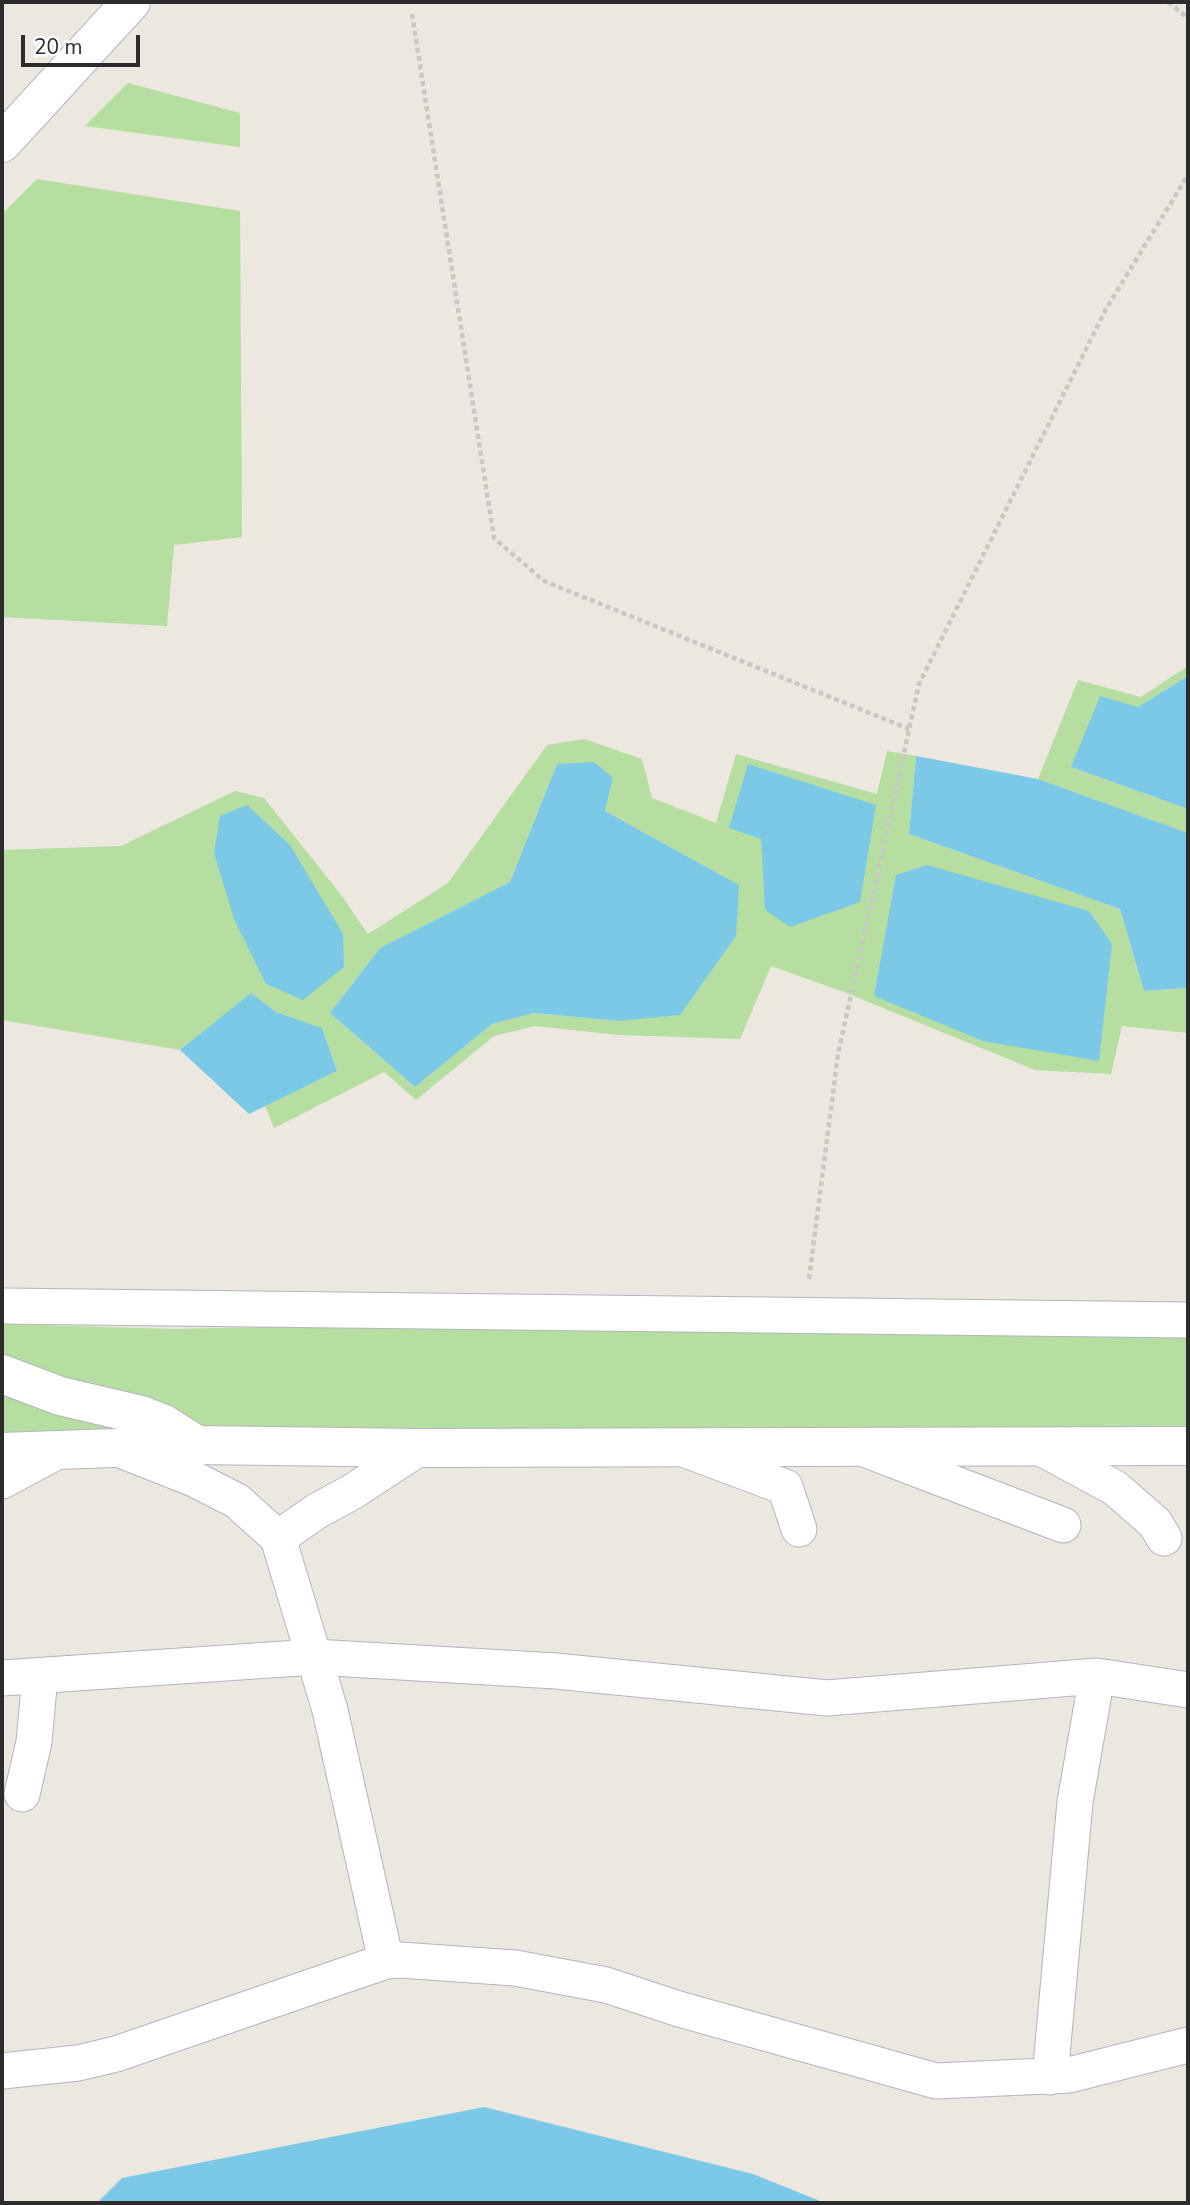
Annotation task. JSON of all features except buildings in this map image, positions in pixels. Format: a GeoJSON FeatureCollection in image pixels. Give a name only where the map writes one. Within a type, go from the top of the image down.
{"type":"FeatureCollection","features":[{"type":"Feature","properties":{"kind":"main road"},"geometry":{"type":"LineString","coordinates":[[2,143],[131,2]]}},
{"type":"Feature","properties":{"kind":"main road"},"geometry":{"type":"LineString","coordinates":[[2,1374],[60,1396],[141,1415],[164,1424],[197,1445]]}},
{"type":"Feature","properties":{"kind":"main road"},"geometry":{"type":"LineString","coordinates":[[2,1452],[197,1445],[419,1448],[1188,1446]]}},
{"type":"Feature","properties":{"kind":"street"},"geometry":{"type":"LineString","coordinates":[[2,1306],[1188,1320]]}},
{"type":"Feature","properties":{"kind":"street"},"geometry":{"type":"LineString","coordinates":[[1037,1446],[1115,1488],[1154,1523],[1164,1538]]}},
{"type":"Feature","properties":{"kind":"street"},"geometry":{"type":"LineString","coordinates":[[679,1447],[785,1486],[799,1529]]}},
{"type":"Feature","properties":{"kind":"street"},"geometry":{"type":"LineString","coordinates":[[857,1447],[1063,1525]]}},
{"type":"Feature","properties":{"kind":"street"},"geometry":{"type":"LineString","coordinates":[[278,1538],[419,1448]]}},
{"type":"Feature","properties":{"kind":"street"},"geometry":{"type":"LineString","coordinates":[[118,1449],[194,1479],[237,1501],[278,1538],[330,1710],[386,1961]]}},
{"type":"Feature","properties":{"kind":"street"},"geometry":{"type":"LineString","coordinates":[[2,1481],[60,1450]]}},
{"type":"Feature","properties":{"kind":"street"},"geometry":{"type":"LineString","coordinates":[[2,1678],[314,1657],[556,1671],[827,1698],[1097,1676],[1188,1690]]}},
{"type":"Feature","properties":{"kind":"street"},"geometry":{"type":"LineString","coordinates":[[22,1794],[34,1742],[40,1676]]}},
{"type":"Feature","properties":{"kind":"street"},"geometry":{"type":"LineString","coordinates":[[1050,2077],[1075,1802],[1097,1676]]}},
{"type":"Feature","properties":{"kind":"street"},"geometry":{"type":"LineString","coordinates":[[2,2071],[78,2063],[117,2054],[386,1961],[400,1960],[515,1968],[606,1986],[936,2081],[1069,2076],[1188,2045]]}},
{"type":"Feature","properties":{"kind":"path"},"geometry":{"type":"LineString","coordinates":[[1168,2],[1188,18]]}},
{"type":"Feature","properties":{"kind":"path"},"geometry":{"type":"LineString","coordinates":[[412,14],[494,538],[544,581],[909,729]]}},
{"type":"Feature","properties":{"kind":"path"},"geometry":{"type":"LineString","coordinates":[[805,1315],[838,1055],[919,684],[1099,322],[1188,175]]}},
{"type":"Feature","properties":{"kind":"green space"},"geometry":{"type":"Polygon","coordinates":[[[128,83],[240,113],[240,147],[85,126],[128,83]]]}},
{"type":"Feature","properties":{"kind":"green space"},"geometry":{"type":"Polygon","coordinates":[[[37,179],[240,211],[242,537],[174,545],[167,626],[2,617],[2,214],[37,179]]]}},
{"type":"Feature","properties":{"kind":"green space"},"geometry":{"type":"Polygon","coordinates":[[[1188,666],[1188,676],[1138,707],[1071,767],[1188,809],[1188,833],[1038,779],[1078,680],[1141,697],[1188,666]]]}},
{"type":"Feature","properties":{"kind":"green space"},"geometry":{"type":"Polygon","coordinates":[[[584,739],[642,759],[652,798],[716,823],[736,754],[877,794],[887,751],[916,756],[909,834],[1120,909],[1144,991],[1188,988],[1188,1033],[1122,1026],[1111,1074],[1035,1070],[844,992],[771,966],[740,1039],[619,1035],[535,1026],[494,1036],[416,1100],[384,1072],[274,1128],[265,1106],[337,1071],[322,1028],[276,1012],[251,994],[180,1050],[2,1020],[2,850],[121,846],[235,791],[264,798],[342,896],[368,934],[448,883],[547,745],[584,739]],[[557,764],[510,882],[380,948],[330,1013],[415,1087],[492,1024],[534,1013],[619,1021],[739,885],[605,811],[613,778],[557,764]]]}},
{"type":"Feature","properties":{"kind":"green space"},"geometry":{"type":"Polygon","coordinates":[[[435,1323],[1188,1328],[1188,1426],[202,1429],[2,1363],[2,1324],[174,1329],[435,1323]]]}},
{"type":"Feature","properties":{"kind":"green space"},"geometry":{"type":"Polygon","coordinates":[[[2,1384],[153,1432],[2,1434],[2,1384]]]}},
{"type":"Feature","properties":{"kind":"water"},"geometry":{"type":"Polygon","coordinates":[[[1188,676],[1188,809],[1071,767],[1100,696],[1138,707],[1188,676]]]}},
{"type":"Feature","properties":{"kind":"water"},"geometry":{"type":"Polygon","coordinates":[[[916,756],[1038,779],[1188,833],[1188,988],[1144,991],[1120,909],[909,834],[916,756]]]}},
{"type":"Feature","properties":{"kind":"water"},"geometry":{"type":"Polygon","coordinates":[[[594,762],[613,778],[605,811],[739,885],[736,936],[680,1015],[619,1021],[534,1013],[492,1024],[415,1087],[330,1013],[380,948],[510,882],[557,764],[594,762]]]}},
{"type":"Feature","properties":{"kind":"water"},"geometry":{"type":"Polygon","coordinates":[[[748,764],[876,805],[860,902],[790,927],[765,910],[761,839],[729,828],[748,764]]]}},
{"type":"Feature","properties":{"kind":"water"},"geometry":{"type":"Polygon","coordinates":[[[247,805],[290,845],[343,934],[344,967],[303,1000],[266,984],[234,919],[214,853],[220,816],[247,805]]]}},
{"type":"Feature","properties":{"kind":"water"},"geometry":{"type":"Polygon","coordinates":[[[927,865],[1089,911],[1112,944],[1099,1061],[983,1041],[874,996],[896,875],[927,865]]]}},
{"type":"Feature","properties":{"kind":"water"},"geometry":{"type":"Polygon","coordinates":[[[251,993],[276,1012],[322,1028],[337,1071],[249,1114],[180,1050],[251,993]]]}},
{"type":"Feature","properties":{"kind":"water"},"geometry":{"type":"Polygon","coordinates":[[[484,2107],[753,2174],[825,2203],[97,2203],[122,2178],[484,2107]]]}}]}
